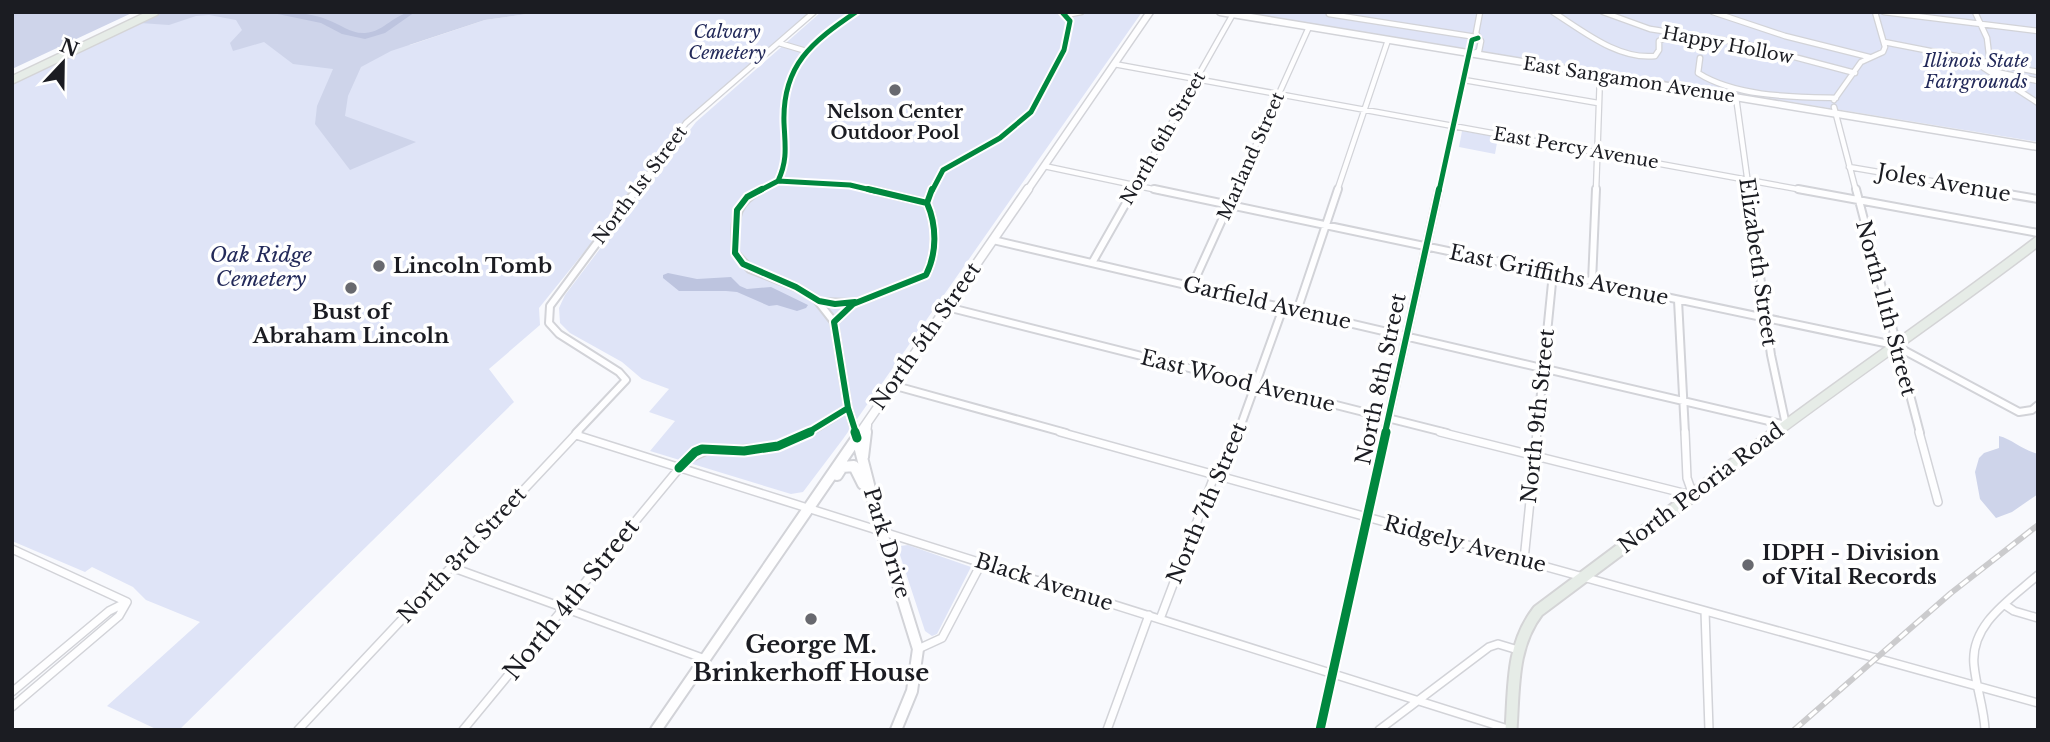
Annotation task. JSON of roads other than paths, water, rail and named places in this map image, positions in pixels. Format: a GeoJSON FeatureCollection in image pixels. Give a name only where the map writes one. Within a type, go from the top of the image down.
{"type":"FeatureCollection","features":[{"type":"Feature","properties":{"kind":"main road"},"geometry":{"type":"LineString","coordinates":[[12,74],[144,12]]}},
{"type":"Feature","properties":{"kind":"main road"},"geometry":{"type":"LineString","coordinates":[[12,80],[155,12]]}},
{"type":"Feature","properties":{"kind":"main road","name":"North 5th Street"},"geometry":{"type":"LineString","coordinates":[[656,730],[1150,12]]}},
{"type":"Feature","properties":{"kind":"main road","name":"East Sangamon Avenue"},"geometry":{"type":"LineString","coordinates":[[1220,12],[1736,97],[1835,105],[2038,147]]}},
{"type":"Feature","properties":{"kind":"main road","name":"North Peoria Road"},"geometry":{"type":"LineString","coordinates":[[1518,650],[1524,628],[1534,616],[1583,576],[1895,345],[2035,247]]}},
{"type":"Feature","properties":{"kind":"main road"},"geometry":{"type":"LineString","coordinates":[[862,462],[867,422]]}},
{"type":"Feature","properties":{"kind":"main road","name":"Park Drive"},"geometry":{"type":"LineString","coordinates":[[857,438],[918,649]]}},
{"type":"Feature","properties":{"kind":"main road"},"geometry":{"type":"LineString","coordinates":[[827,481],[835,478],[842,467],[852,466],[858,470],[864,489],[872,497]]}},
{"type":"Feature","properties":{"kind":"main road"},"geometry":{"type":"LineString","coordinates":[[898,729],[913,693],[919,664],[918,649]]}},
{"type":"Feature","properties":{"kind":"main road"},"geometry":{"type":"LineString","coordinates":[[1511,730],[1518,650]]}},
{"type":"Feature","properties":{"kind":"street","name":"North 1st Street"},"geometry":{"type":"LineString","coordinates":[[626,380],[619,372],[559,334],[548,318],[554,300],[686,123],[814,12]]}},
{"type":"Feature","properties":{"kind":"street"},"geometry":{"type":"LineString","coordinates":[[778,181],[788,153],[784,122],[787,80],[794,65],[806,51],[856,12]]}},
{"type":"Feature","properties":{"kind":"street"},"geometry":{"type":"LineString","coordinates":[[834,322],[841,312],[855,302],[926,275],[930,267],[933,229],[933,217],[927,202],[935,181],[943,170],[1000,138],[1031,112],[1064,50],[1070,27],[1064,14],[1082,12]]}},
{"type":"Feature","properties":{"kind":"street","name":"North 8th Street"},"geometry":{"type":"LineString","coordinates":[[1320,730],[1464,80],[1471,54],[1479,51],[1481,41],[1476,33],[1480,12]]}},
{"type":"Feature","properties":{"kind":"street"},"geometry":{"type":"LineString","coordinates":[[1553,12],[1622,52],[1636,57],[1655,56],[1659,50],[1659,41],[1675,33]]}},
{"type":"Feature","properties":{"kind":"street","name":"Happy Hollow"},"geometry":{"type":"LineString","coordinates":[[1603,12],[1633,25],[1734,42],[1855,73]]}},
{"type":"Feature","properties":{"kind":"street"},"geometry":{"type":"LineString","coordinates":[[1713,12],[1746,21],[1780,35],[1869,57]]}},
{"type":"Feature","properties":{"kind":"street"},"geometry":{"type":"LineString","coordinates":[[1700,58],[1698,74],[1713,82],[1835,105],[1861,62],[1883,52],[1884,42],[1875,12]]}},
{"type":"Feature","properties":{"kind":"street"},"geometry":{"type":"LineString","coordinates":[[1884,12],[2038,31]]}},
{"type":"Feature","properties":{"kind":"street"},"geometry":{"type":"LineString","coordinates":[[1975,12],[1988,43],[1990,63]]}},
{"type":"Feature","properties":{"kind":"street","name":"North 6th Street"},"geometry":{"type":"LineString","coordinates":[[1092,262],[1233,14]]}},
{"type":"Feature","properties":{"kind":"street"},"geometry":{"type":"LineString","coordinates":[[1329,14],[1478,38]]}},
{"type":"Feature","properties":{"kind":"street","name":"Marland Street"},"geometry":{"type":"LineString","coordinates":[[1192,286],[1309,27]]}},
{"type":"Feature","properties":{"kind":"street"},"geometry":{"type":"LineString","coordinates":[[1297,311],[1388,40]]}},
{"type":"Feature","properties":{"kind":"street"},"geometry":{"type":"LineString","coordinates":[[1884,42],[2038,72]]}},
{"type":"Feature","properties":{"kind":"street"},"geometry":{"type":"LineString","coordinates":[[779,43],[806,51]]}},
{"type":"Feature","properties":{"kind":"street"},"geometry":{"type":"LineString","coordinates":[[1980,61],[1981,66],[2038,103]]}},
{"type":"Feature","properties":{"kind":"street","name":"East Percy Avenue"},"geometry":{"type":"LineString","coordinates":[[1114,64],[2038,233]]}},
{"type":"Feature","properties":{"kind":"street"},"geometry":{"type":"LineString","coordinates":[[1986,69],[2038,81]]}},
{"type":"Feature","properties":{"kind":"street"},"geometry":{"type":"LineString","coordinates":[[1592,282],[1600,75]]}},
{"type":"Feature","properties":{"kind":"street"},"geometry":{"type":"LineString","coordinates":[[1464,80],[1598,103]]}},
{"type":"Feature","properties":{"kind":"street","name":"Elizabeth Street"},"geometry":{"type":"LineString","coordinates":[[1736,97],[1771,355],[1786,425]]}},
{"type":"Feature","properties":{"kind":"street","name":"North 11th Street"},"geometry":{"type":"LineString","coordinates":[[1835,105],[1895,345],[1938,502]]}},
{"type":"Feature","properties":{"kind":"street","name":"East Griffiths Avenue"},"geometry":{"type":"LineString","coordinates":[[1044,166],[1895,345],[2019,412],[2032,410],[2038,405]]}},
{"type":"Feature","properties":{"kind":"street","name":"Joles Avenue"},"geometry":{"type":"LineString","coordinates":[[1849,166],[2038,199]]}},
{"type":"Feature","properties":{"kind":"street"},"geometry":{"type":"LineString","coordinates":[[855,302],[835,304],[819,301],[796,287],[750,269],[735,253],[737,210],[747,197],[778,181],[850,186],[927,202]]}},
{"type":"Feature","properties":{"kind":"street","name":"Garfield Avenue"},"geometry":{"type":"LineString","coordinates":[[993,240],[1786,425]]}},
{"type":"Feature","properties":{"kind":"street","name":"North 9th Street"},"geometry":{"type":"LineString","coordinates":[[1524,560],[1553,273]]}},
{"type":"Feature","properties":{"kind":"street"},"geometry":{"type":"LineString","coordinates":[[1678,300],[1687,478],[1693,495]]}},
{"type":"Feature","properties":{"kind":"street"},"geometry":{"type":"LineString","coordinates":[[819,301],[834,322],[848,408],[857,438]]}},
{"type":"Feature","properties":{"kind":"street","name":"East Wood Avenue"},"geometry":{"type":"LineString","coordinates":[[947,307],[1693,495]]}},
{"type":"Feature","properties":{"kind":"street","name":"North 7th Street"},"geometry":{"type":"LineString","coordinates":[[1160,619],[1215,474],[1225,469],[1283,308]]}},
{"type":"Feature","properties":{"kind":"street","name":"North 3rd Street"},"geometry":{"type":"LineString","coordinates":[[298,730],[626,380]]}},
{"type":"Feature","properties":{"kind":"street","name":"Ridgely Avenue"},"geometry":{"type":"LineString","coordinates":[[892,385],[2038,703]]}},
{"type":"Feature","properties":{"kind":"street","name":"North 4th Street"},"geometry":{"type":"LineString","coordinates":[[463,730],[695,452],[702,449],[757,450],[788,443],[848,408]]}},
{"type":"Feature","properties":{"kind":"street","name":"Black Avenue"},"geometry":{"type":"LineString","coordinates":[[576,435],[1511,730]]}},
{"type":"Feature","properties":{"kind":"street"},"geometry":{"type":"LineString","coordinates":[[12,549],[127,602]]}},
{"type":"Feature","properties":{"kind":"street"},"geometry":{"type":"LineString","coordinates":[[918,649],[942,638],[982,562]]}},
{"type":"Feature","properties":{"kind":"street"},"geometry":{"type":"LineString","coordinates":[[451,567],[705,659]]}},
{"type":"Feature","properties":{"kind":"street"},"geometry":{"type":"LineString","coordinates":[[1984,730],[1984,709],[1973,653],[1977,636],[1985,624],[2038,575]]}},
{"type":"Feature","properties":{"kind":"street"},"geometry":{"type":"LineString","coordinates":[[12,692],[109,611],[127,602]]}},
{"type":"Feature","properties":{"kind":"street"},"geometry":{"type":"LineString","coordinates":[[12,707],[119,616],[127,602]]}},
{"type":"Feature","properties":{"kind":"street"},"geometry":{"type":"LineString","coordinates":[[2005,605],[2014,611],[2038,618]]}},
{"type":"Feature","properties":{"kind":"street"},"geometry":{"type":"LineString","coordinates":[[1705,611],[1709,730]]}},
{"type":"Feature","properties":{"kind":"street"},"geometry":{"type":"LineString","coordinates":[[1107,730],[1149,615]]}},
{"type":"Feature","properties":{"kind":"street"},"geometry":{"type":"LineString","coordinates":[[1379,730],[1489,647],[1499,644],[1518,650]]}},
{"type":"Feature","properties":{"kind":"waterway"},"geometry":{"type":"LineString","coordinates":[[272,12],[324,21],[345,32],[365,36],[382,31],[411,12]]}},
{"type":"Feature","properties":{"kind":"railway"},"geometry":{"type":"LineString","coordinates":[[1794,730],[1951,593],[2038,525]]}},
{"type":"Feature","properties":{"kind":"place","name":"Nelson Center Outdoor Pool"},"geometry":{"type":"Point","coordinates":[895,90]}},
{"type":"Feature","properties":{"kind":"place","name":"Lincoln Tomb"},"geometry":{"type":"Point","coordinates":[379,266]}},
{"type":"Feature","properties":{"kind":"place","name":"Bust of Abraham Lincoln"},"geometry":{"type":"Point","coordinates":[351,288]}},
{"type":"Feature","properties":{"kind":"place","name":"IDPH - Division of Vital Records"},"geometry":{"type":"Point","coordinates":[1748,565]}},
{"type":"Feature","properties":{"kind":"place","name":"George M. Brinkerhoff House"},"geometry":{"type":"Point","coordinates":[811,619]}},
{"type":"Feature","properties":{"kind":"park label","name":"Calvary Cemetery"},"geometry":{"type":"Point","coordinates":[727,42]}},
{"type":"Feature","properties":{"kind":"park label","name":"Illinois State Fairgrounds"},"geometry":{"type":"Point","coordinates":[1976,71]}},
{"type":"Feature","properties":{"kind":"park label","name":"Oak Ridge Cemetery"},"geometry":{"type":"Point","coordinates":[261,267]}}]}
